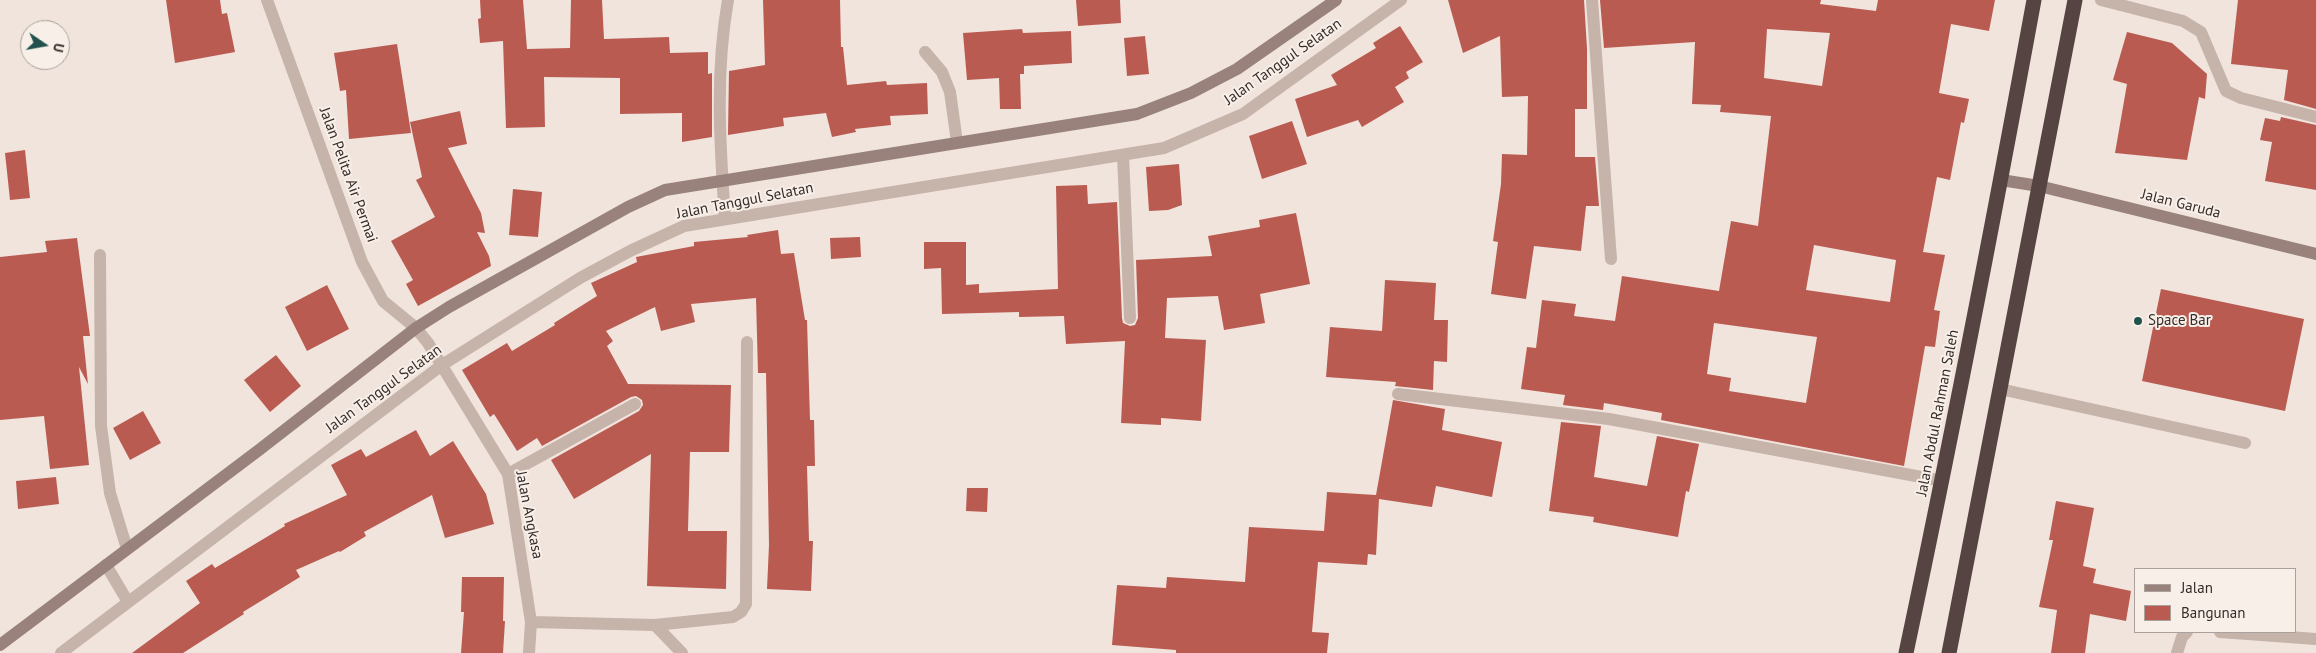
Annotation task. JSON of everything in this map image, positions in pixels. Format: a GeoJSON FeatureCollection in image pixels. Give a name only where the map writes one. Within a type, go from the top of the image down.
{"type":"FeatureCollection","features":[{"type":"Feature","properties":{"kind":"highway","name":"Jalan Abdul Rahman Saleh"},"geometry":{"type":"LineString","coordinates":[[1906,653],[1943,481],[2034,0]]}},
{"type":"Feature","properties":{"kind":"highway"},"geometry":{"type":"LineString","coordinates":[[1949,653],[2076,0]]}},
{"type":"Feature","properties":{"kind":"street","name":"Jalan Pelita Air Permai"},"geometry":{"type":"LineString","coordinates":[[267,0],[362,262],[383,301],[416,328],[428,343]]}},
{"type":"Feature","properties":{"kind":"street"},"geometry":{"type":"LineString","coordinates":[[725,219],[718,121],[728,0]]}},
{"type":"Feature","properties":{"kind":"street","name":"Jalan Tanggul Selatan"},"geometry":{"type":"LineString","coordinates":[[0,645],[416,328],[449,307],[628,207],[665,190],[722,179],[1137,114],[1191,93],[1237,69],[1336,0]]}},
{"type":"Feature","properties":{"kind":"street","name":"Jalan Tanggul Selatan"},"geometry":{"type":"LineString","coordinates":[[60,653],[439,362],[580,278],[630,251],[684,226],[1164,148],[1243,114],[1401,0]]}},
{"type":"Feature","properties":{"kind":"street"},"geometry":{"type":"LineString","coordinates":[[1592,0],[1611,259]]}},
{"type":"Feature","properties":{"kind":"street"},"geometry":{"type":"LineString","coordinates":[[2101,0],[2183,21],[2201,32],[2226,91],[2241,98],[2316,117]]}},
{"type":"Feature","properties":{"kind":"street"},"geometry":{"type":"LineString","coordinates":[[925,52],[942,72],[950,92],[957,142]]}},
{"type":"Feature","properties":{"kind":"street"},"geometry":{"type":"LineString","coordinates":[[1123,155],[1130,318]]}},
{"type":"Feature","properties":{"kind":"street"},"geometry":{"type":"LineString","coordinates":[[2001,180],[2039,186]]}},
{"type":"Feature","properties":{"kind":"street","name":"Jalan Garuda"},"geometry":{"type":"LineString","coordinates":[[2039,186],[2316,254]]}},
{"type":"Feature","properties":{"kind":"street"},"geometry":{"type":"LineString","coordinates":[[100,255],[102,426],[110,494],[127,549]]}},
{"type":"Feature","properties":{"kind":"street"},"geometry":{"type":"LineString","coordinates":[[531,622],[655,625],[733,617],[742,612],[746,604],[747,342]]}},
{"type":"Feature","properties":{"kind":"street","name":"Jalan Angkasa"},"geometry":{"type":"LineString","coordinates":[[428,343],[508,474],[531,622],[529,653]]}},
{"type":"Feature","properties":{"kind":"street"},"geometry":{"type":"LineString","coordinates":[[2000,389],[2245,443]]}},
{"type":"Feature","properties":{"kind":"street"},"geometry":{"type":"LineString","coordinates":[[1398,394],[1609,419],[1943,481]]}},
{"type":"Feature","properties":{"kind":"street"},"geometry":{"type":"LineString","coordinates":[[508,474],[635,404]]}},
{"type":"Feature","properties":{"kind":"street"},"geometry":{"type":"LineString","coordinates":[[106,565],[128,602]]}},
{"type":"Feature","properties":{"kind":"street"},"geometry":{"type":"LineString","coordinates":[[655,625],[682,653]]}},
{"type":"Feature","properties":{"kind":"street"},"geometry":{"type":"LineString","coordinates":[[2177,653],[2182,636],[2186,633]]}},
{"type":"Feature","properties":{"kind":"street"},"geometry":{"type":"LineString","coordinates":[[2234,633],[2316,639]]}},
{"type":"Feature","properties":{"kind":"building"},"geometry":{"type":"Polygon","coordinates":[[[166,0],[220,0],[222,14],[227,13],[235,52],[175,63],[166,0]]]}},
{"type":"Feature","properties":{"kind":"building"},"geometry":{"type":"Polygon","coordinates":[[[480,0],[523,0],[527,49],[570,48],[571,0],[602,0],[604,39],[669,37],[670,53],[708,52],[708,74],[712,73],[712,137],[682,142],[682,113],[620,114],[620,78],[544,77],[545,127],[506,128],[503,41],[480,43],[478,19],[481,18],[480,0]]]}},
{"type":"Feature","properties":{"kind":"building"},"geometry":{"type":"Polygon","coordinates":[[[763,0],[840,0],[841,47],[843,47],[847,85],[886,81],[887,85],[927,83],[928,114],[890,116],[891,125],[855,129],[856,132],[832,137],[826,113],[783,118],[784,126],[728,135],[729,71],[765,65],[763,0]]]}},
{"type":"Feature","properties":{"kind":"building"},"geometry":{"type":"Polygon","coordinates":[[[1076,0],[1120,0],[1121,23],[1078,26],[1076,0]]]}},
{"type":"Feature","properties":{"kind":"building"},"geometry":{"type":"Polygon","coordinates":[[[1448,0],[1584,0],[1587,49],[1587,109],[1575,109],[1575,157],[1595,157],[1599,206],[1586,206],[1581,251],[1534,246],[1526,299],[1491,294],[1498,242],[1493,241],[1501,184],[1502,154],[1527,155],[1528,96],[1502,97],[1500,36],[1463,53],[1448,0]]]}},
{"type":"Feature","properties":{"kind":"building"},"geometry":{"type":"Polygon","coordinates":[[[1600,0],[1821,0],[1820,4],[1876,11],[1878,0],[1995,0],[1989,31],[1951,24],[1939,93],[1969,99],[1964,123],[1961,122],[1950,180],[1937,177],[1923,252],[1945,255],[1934,310],[1940,311],[1935,347],[1925,346],[1904,466],[1661,420],[1662,413],[1604,403],[1603,410],[1563,405],[1565,395],[1521,389],[1527,347],[1536,348],[1542,300],[1576,304],[1574,316],[1615,321],[1622,276],[1719,291],[1731,221],[1758,226],[1771,116],[1720,112],[1721,105],[1692,104],[1695,42],[1604,48],[1600,0]],[[1767,29],[1764,78],[1822,86],[1830,33],[1767,29]],[[1814,245],[1806,290],[1890,302],[1896,260],[1814,245]],[[1714,323],[1707,374],[1731,378],[1729,391],[1806,403],[1817,337],[1714,323]]]}},
{"type":"Feature","properties":{"kind":"building"},"geometry":{"type":"Polygon","coordinates":[[[2238,0],[2316,0],[2316,109],[2284,100],[2288,70],[2231,64],[2238,0]]]}},
{"type":"Feature","properties":{"kind":"building"},"geometry":{"type":"Polygon","coordinates":[[[1400,26],[1423,62],[1406,72],[1409,78],[1395,87],[1404,102],[1362,127],[1358,120],[1307,137],[1295,99],[1337,85],[1331,75],[1376,48],[1373,43],[1400,26]]]}},
{"type":"Feature","properties":{"kind":"building"},"geometry":{"type":"Polygon","coordinates":[[[1022,29],[1023,33],[1071,31],[1072,63],[1024,66],[1024,74],[1020,74],[1021,109],[1000,109],[999,78],[967,80],[963,33],[1022,29]]]}},
{"type":"Feature","properties":{"kind":"building"},"geometry":{"type":"Polygon","coordinates":[[[2127,32],[2172,43],[2207,74],[2205,99],[2199,97],[2187,160],[2115,153],[2127,84],[2113,80],[2127,32]]]}},
{"type":"Feature","properties":{"kind":"building"},"geometry":{"type":"Polygon","coordinates":[[[1145,36],[1149,74],[1127,76],[1124,38],[1145,36]]]}},
{"type":"Feature","properties":{"kind":"building"},"geometry":{"type":"Polygon","coordinates":[[[397,44],[411,133],[349,139],[346,90],[340,91],[334,53],[397,44]]]}},
{"type":"Feature","properties":{"kind":"building"},"geometry":{"type":"Polygon","coordinates":[[[460,111],[467,144],[448,148],[481,213],[485,233],[477,232],[489,256],[491,266],[418,306],[406,284],[413,280],[391,241],[435,217],[416,180],[422,177],[410,122],[460,111]]]}},
{"type":"Feature","properties":{"kind":"building"},"geometry":{"type":"Polygon","coordinates":[[[2281,117],[2316,125],[2316,190],[2265,181],[2272,142],[2260,140],[2265,118],[2280,121],[2281,117]]]}},
{"type":"Feature","properties":{"kind":"building"},"geometry":{"type":"Polygon","coordinates":[[[1292,121],[1307,164],[1262,179],[1249,136],[1292,121]]]}},
{"type":"Feature","properties":{"kind":"building"},"geometry":{"type":"Polygon","coordinates":[[[25,150],[30,198],[10,200],[5,153],[25,150]]]}},
{"type":"Feature","properties":{"kind":"building"},"geometry":{"type":"Polygon","coordinates":[[[1179,164],[1182,205],[1168,210],[1149,211],[1146,167],[1179,164]]]}},
{"type":"Feature","properties":{"kind":"building"},"geometry":{"type":"Polygon","coordinates":[[[1087,185],[1088,204],[1117,202],[1122,318],[1123,323],[1130,326],[1135,325],[1138,318],[1136,260],[1212,256],[1208,236],[1260,227],[1259,220],[1296,213],[1310,284],[1260,294],[1265,323],[1224,330],[1218,296],[1167,298],[1165,338],[1206,340],[1201,421],[1161,418],[1161,425],[1121,423],[1125,341],[1066,344],[1064,316],[1019,317],[1019,312],[942,314],[941,268],[924,269],[924,242],[966,242],[966,285],[979,284],[979,293],[1058,289],[1056,186],[1087,185]]]}},
{"type":"Feature","properties":{"kind":"building"},"geometry":{"type":"Polygon","coordinates":[[[513,189],[542,192],[538,237],[509,235],[513,189]]]}},
{"type":"Feature","properties":{"kind":"building"},"geometry":{"type":"Polygon","coordinates":[[[778,230],[781,254],[794,253],[805,320],[807,320],[810,420],[814,420],[815,466],[807,466],[809,541],[813,541],[811,591],[767,589],[769,545],[766,373],[758,373],[756,298],[691,304],[695,322],[661,331],[655,307],[606,331],[613,341],[607,346],[628,384],[731,385],[729,452],[690,452],[688,531],[727,531],[726,589],[647,586],[651,454],[574,499],[551,460],[639,411],[643,405],[642,400],[636,396],[631,397],[542,446],[537,438],[517,451],[494,414],[490,417],[462,370],[507,343],[512,351],[555,325],[554,323],[597,296],[591,283],[637,262],[636,257],[694,246],[694,242],[748,237],[747,235],[778,230]]]}},
{"type":"Feature","properties":{"kind":"building"},"geometry":{"type":"Polygon","coordinates":[[[860,237],[861,257],[831,259],[830,238],[860,237]]]}},
{"type":"Feature","properties":{"kind":"building"},"geometry":{"type":"Polygon","coordinates":[[[77,238],[90,336],[83,336],[88,384],[79,367],[89,465],[50,469],[44,416],[0,420],[0,257],[47,252],[45,241],[77,238]]]}},
{"type":"Feature","properties":{"kind":"building"},"geometry":{"type":"Polygon","coordinates":[[[1385,280],[1436,283],[1434,320],[1448,320],[1447,362],[1434,361],[1433,390],[1395,386],[1396,382],[1326,377],[1330,327],[1382,331],[1385,280]]]}},
{"type":"Feature","properties":{"kind":"building"},"geometry":{"type":"Polygon","coordinates":[[[327,285],[349,329],[307,351],[285,307],[327,285]]]}},
{"type":"Feature","properties":{"kind":"building"},"geometry":{"type":"Polygon","coordinates":[[[2161,289],[2304,319],[2285,411],[2142,381],[2161,289]]]}},
{"type":"Feature","properties":{"kind":"building"},"geometry":{"type":"Polygon","coordinates":[[[276,355],[301,386],[270,412],[244,380],[276,355]]]}},
{"type":"Feature","properties":{"kind":"building"},"geometry":{"type":"Polygon","coordinates":[[[1393,400],[1445,409],[1442,430],[1502,442],[1492,497],[1436,486],[1432,507],[1379,499],[1376,555],[1368,554],[1367,565],[1318,562],[1312,632],[1329,633],[1327,653],[1176,653],[1176,650],[1112,645],[1117,585],[1166,588],[1167,577],[1245,582],[1249,527],[1324,531],[1327,492],[1376,495],[1393,400]]]}},
{"type":"Feature","properties":{"kind":"building"},"geometry":{"type":"Polygon","coordinates":[[[143,411],[161,443],[130,460],[113,428],[143,411]]]}},
{"type":"Feature","properties":{"kind":"building"},"geometry":{"type":"Polygon","coordinates":[[[1561,422],[1601,426],[1594,477],[1647,486],[1657,436],[1699,444],[1689,492],[1686,491],[1678,537],[1593,522],[1594,517],[1549,511],[1561,422]]]}},
{"type":"Feature","properties":{"kind":"building"},"geometry":{"type":"Polygon","coordinates":[[[416,430],[430,456],[453,441],[486,494],[494,524],[445,538],[432,495],[364,532],[366,536],[340,552],[296,570],[300,577],[243,612],[244,614],[183,653],[132,653],[200,603],[186,581],[212,564],[215,568],[285,526],[284,524],[347,495],[331,465],[361,449],[366,457],[416,430]]]}},
{"type":"Feature","properties":{"kind":"building"},"geometry":{"type":"Polygon","coordinates":[[[56,477],[59,504],[18,509],[16,481],[56,477]]]}},
{"type":"Feature","properties":{"kind":"building"},"geometry":{"type":"Polygon","coordinates":[[[967,488],[988,488],[987,512],[966,511],[967,488]]]}},
{"type":"Feature","properties":{"kind":"building"},"geometry":{"type":"Polygon","coordinates":[[[2056,501],[2094,508],[2083,566],[2096,569],[2093,583],[2131,591],[2126,621],[2090,614],[2085,653],[2051,653],[2057,610],[2039,607],[2053,540],[2049,540],[2056,501]]]}},
{"type":"Feature","properties":{"kind":"building"},"geometry":{"type":"Polygon","coordinates":[[[462,577],[504,577],[503,621],[505,621],[503,653],[461,653],[464,612],[461,612],[462,577]]]}},
{"type":"Feature","properties":{"kind":"place","name":"Space Bar"},"geometry":{"type":"Point","coordinates":[2138,321]}}]}
